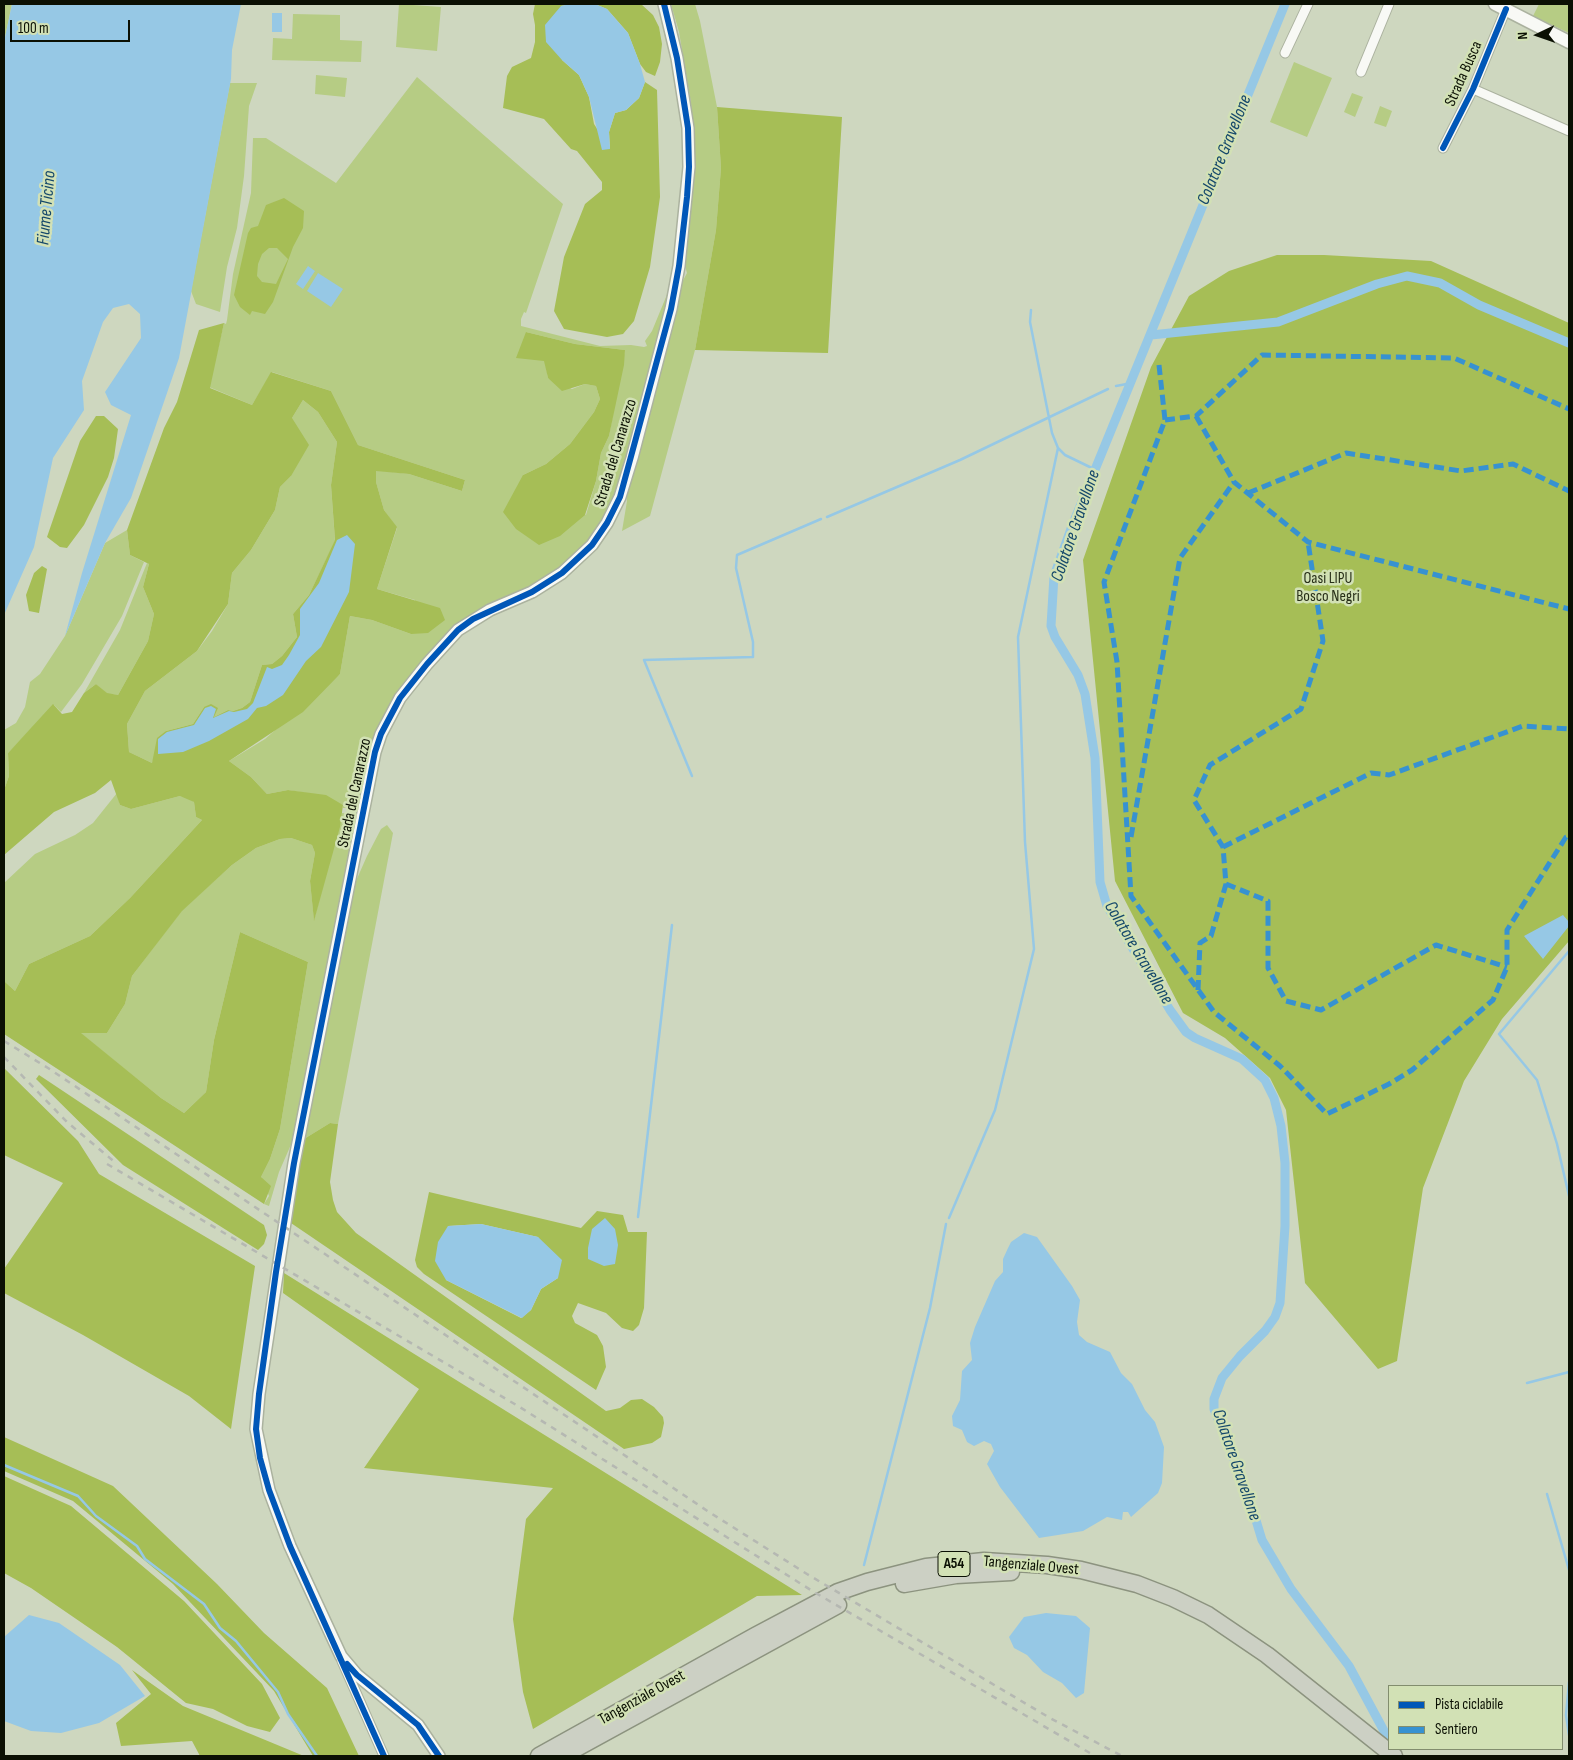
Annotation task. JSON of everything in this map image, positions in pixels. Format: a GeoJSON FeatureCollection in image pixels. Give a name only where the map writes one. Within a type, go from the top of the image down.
{"type":"FeatureCollection","features":[{"type":"Feature","properties":{"kind":"highway","name":"Tangenziale Ovest"},"geometry":{"type":"LineString","coordinates":[[538,1756],[838,1592],[867,1582],[926,1567],[984,1561],[1047,1565],[1081,1570],[1137,1584],[1173,1598],[1208,1615],[1267,1654],[1365,1739],[1378,1756]]}},
{"type":"Feature","properties":{"kind":"highway","name":"Tangenziale Ovest"},"geometry":{"type":"LineString","coordinates":[[562,1756],[844,1602],[869,1593],[924,1579],[1008,1572],[1045,1574],[1097,1584],[1139,1595],[1169,1608],[1231,1641],[1365,1739],[1394,1756]]}},
{"type":"Feature","properties":{"kind":"main road"},"geometry":{"type":"LineString","coordinates":[[1501,6],[1569,42]]}},
{"type":"Feature","properties":{"kind":"street","name":"Strada del Canarazzo"},"geometry":{"type":"LineString","coordinates":[[340,1656],[290,1546],[268,1490],[256,1429],[259,1394],[284,1221],[373,761],[381,734],[400,698],[427,664],[458,630],[473,619],[532,592],[562,574],[592,545],[607,523],[620,497],[671,309],[679,266],[687,197],[689,167],[688,128],[677,58],[664,4]]}},
{"type":"Feature","properties":{"kind":"street"},"geometry":{"type":"LineString","coordinates":[[1285,53],[1308,4]]}},
{"type":"Feature","properties":{"kind":"street"},"geometry":{"type":"LineString","coordinates":[[1361,72],[1389,4]]}},
{"type":"Feature","properties":{"kind":"street","name":"Strada Busca"},"geometry":{"type":"LineString","coordinates":[[1444,148],[1474,89],[1501,6]]}},
{"type":"Feature","properties":{"kind":"street"},"geometry":{"type":"LineString","coordinates":[[1474,89],[1569,131]]}},
{"type":"Feature","properties":{"kind":"street"},"geometry":{"type":"LineString","coordinates":[[340,1656],[368,1684],[418,1725],[440,1756]]}},
{"type":"Feature","properties":{"kind":"street"},"geometry":{"type":"LineString","coordinates":[[340,1656],[384,1756]]}},
{"type":"Feature","properties":{"kind":"street"},"geometry":{"type":"LineString","coordinates":[[358,1699],[360,1688],[368,1684]]}},
{"type":"Feature","properties":{"kind":"green space"},"geometry":{"type":"Polygon","coordinates":[[[4,4],[12,4],[4,42],[4,4]]]}},
{"type":"Feature","properties":{"kind":"green space"},"geometry":{"type":"Polygon","coordinates":[[[399,4],[441,7],[437,51],[396,47],[399,4]]]}},
{"type":"Feature","properties":{"kind":"green space"},"geometry":{"type":"Polygon","coordinates":[[[535,4],[570,4],[561,6],[562,60],[579,75],[589,97],[594,124],[610,149],[609,132],[615,113],[626,110],[639,98],[645,82],[657,90],[660,197],[650,267],[634,321],[623,334],[607,337],[564,329],[554,311],[564,257],[585,204],[602,190],[602,182],[577,151],[571,149],[544,119],[503,108],[507,76],[512,67],[531,58],[535,42],[533,14],[535,4]]]}},
{"type":"Feature","properties":{"kind":"green space"},"geometry":{"type":"Polygon","coordinates":[[[595,4],[641,4],[653,15],[659,27],[662,44],[660,62],[655,76],[646,72],[640,64],[628,33],[607,9],[595,4]]]}},
{"type":"Feature","properties":{"kind":"green space"},"geometry":{"type":"Polygon","coordinates":[[[671,4],[695,4],[700,21],[717,107],[721,168],[716,230],[695,350],[650,516],[622,531],[627,501],[626,494],[679,288],[687,273],[684,262],[695,160],[691,103],[679,32],[671,4]]]}},
{"type":"Feature","properties":{"kind":"green space"},"geometry":{"type":"Polygon","coordinates":[[[1539,4],[1569,4],[1569,33],[1533,16],[1539,4]]]}},
{"type":"Feature","properties":{"kind":"green space"},"geometry":{"type":"Polygon","coordinates":[[[293,14],[340,15],[340,40],[362,41],[361,62],[272,60],[273,38],[292,39],[293,14]]]}},
{"type":"Feature","properties":{"kind":"green space"},"geometry":{"type":"Polygon","coordinates":[[[1294,62],[1332,78],[1307,137],[1270,122],[1294,62]]]}},
{"type":"Feature","properties":{"kind":"green space"},"geometry":{"type":"Polygon","coordinates":[[[316,75],[347,78],[345,97],[315,94],[316,75]]]}},
{"type":"Feature","properties":{"kind":"green space"},"geometry":{"type":"Polygon","coordinates":[[[417,77],[563,204],[526,313],[524,312],[521,319],[521,326],[600,346],[631,345],[644,347],[647,346],[645,341],[652,331],[673,280],[647,387],[624,465],[611,505],[596,530],[580,551],[561,568],[530,587],[477,613],[400,692],[380,725],[359,802],[349,808],[343,808],[343,805],[312,794],[288,790],[267,794],[251,777],[229,761],[265,739],[340,674],[350,616],[372,620],[411,634],[415,600],[377,589],[397,528],[384,510],[376,482],[376,470],[409,474],[462,491],[465,480],[358,445],[331,391],[272,372],[252,405],[209,387],[224,323],[226,324],[227,320],[233,274],[251,193],[253,138],[266,138],[336,183],[417,77]],[[526,332],[545,361],[548,378],[572,389],[585,384],[596,386],[600,399],[594,412],[570,444],[546,464],[523,475],[586,515],[596,481],[601,453],[609,436],[625,350],[575,344],[526,332]]]}},
{"type":"Feature","properties":{"kind":"green space"},"geometry":{"type":"Polygon","coordinates":[[[230,83],[257,83],[249,106],[244,176],[237,228],[227,267],[220,312],[196,304],[191,291],[230,83]]]}},
{"type":"Feature","properties":{"kind":"green space"},"geometry":{"type":"Polygon","coordinates":[[[1352,93],[1363,97],[1355,117],[1344,112],[1352,93]]]}},
{"type":"Feature","properties":{"kind":"green space"},"geometry":{"type":"Polygon","coordinates":[[[1380,106],[1392,111],[1386,127],[1374,123],[1380,106]]]}},
{"type":"Feature","properties":{"kind":"green space"},"geometry":{"type":"Polygon","coordinates":[[[717,107],[842,117],[828,353],[695,350],[716,230],[721,168],[717,107]]]}},
{"type":"Feature","properties":{"kind":"green space"},"geometry":{"type":"Polygon","coordinates":[[[284,198],[304,211],[303,228],[293,247],[273,302],[265,314],[252,311],[250,315],[240,307],[234,295],[248,233],[251,228],[258,226],[266,205],[284,198]],[[269,248],[262,254],[258,264],[257,276],[262,282],[276,284],[288,259],[277,248],[269,248]]]}},
{"type":"Feature","properties":{"kind":"green space","name":"Oasi LIPU Bosco Negri"},"geometry":{"type":"Polygon","coordinates":[[[1277,255],[1324,255],[1431,261],[1569,323],[1569,941],[1502,1019],[1464,1081],[1423,1188],[1397,1361],[1378,1369],[1305,1283],[1286,1110],[1270,1078],[1225,1038],[1183,1013],[1115,881],[1083,560],[1151,367],[1189,296],[1229,271],[1277,255]]]}},
{"type":"Feature","properties":{"kind":"green space"},"geometry":{"type":"Polygon","coordinates":[[[224,323],[210,388],[252,405],[271,372],[331,391],[358,445],[465,480],[462,491],[409,474],[376,471],[376,482],[384,510],[397,527],[377,589],[440,608],[445,620],[428,633],[411,634],[372,620],[350,616],[340,674],[303,712],[229,761],[251,777],[267,794],[288,790],[326,795],[343,805],[340,827],[314,921],[310,881],[315,853],[312,845],[291,838],[280,839],[256,848],[232,865],[182,911],[132,976],[125,1004],[107,1033],[81,1033],[161,1098],[184,1113],[206,1092],[214,1040],[240,932],[308,962],[280,1129],[270,1159],[261,1177],[271,1186],[264,1204],[4,1034],[4,981],[15,991],[29,964],[90,936],[130,898],[202,820],[196,817],[194,802],[180,796],[131,809],[120,805],[111,780],[95,793],[54,812],[4,855],[4,790],[9,776],[8,753],[53,704],[62,714],[72,712],[84,693],[96,684],[107,693],[118,695],[148,641],[154,614],[143,587],[149,564],[130,555],[127,530],[164,428],[177,402],[199,330],[224,323]],[[303,400],[292,418],[309,445],[291,476],[280,487],[275,510],[251,550],[232,573],[228,604],[197,651],[145,691],[127,724],[129,752],[152,763],[157,738],[166,731],[193,724],[204,707],[211,704],[218,708],[214,717],[228,710],[233,711],[242,708],[250,702],[262,665],[272,664],[282,656],[297,637],[293,614],[309,595],[335,540],[331,485],[337,442],[318,412],[303,400]]]}},
{"type":"Feature","properties":{"kind":"green space"},"geometry":{"type":"Polygon","coordinates":[[[526,332],[575,344],[625,350],[624,365],[609,436],[601,453],[596,481],[585,515],[560,536],[539,545],[516,529],[503,512],[523,475],[546,464],[570,444],[594,412],[600,399],[596,386],[585,384],[562,391],[548,378],[544,361],[516,358],[526,332]]]}},
{"type":"Feature","properties":{"kind":"green space"},"geometry":{"type":"Polygon","coordinates":[[[303,400],[318,412],[337,442],[331,485],[335,541],[309,595],[293,614],[297,637],[282,656],[272,664],[262,665],[250,702],[242,708],[233,711],[228,710],[214,717],[204,707],[193,724],[166,731],[152,763],[129,752],[127,724],[145,691],[197,651],[212,631],[228,604],[232,573],[251,550],[275,510],[280,487],[291,476],[292,418],[303,400]]]}},
{"type":"Feature","properties":{"kind":"green space"},"geometry":{"type":"Polygon","coordinates":[[[96,416],[104,416],[118,429],[114,458],[108,477],[84,525],[67,548],[60,547],[47,537],[80,441],[96,416]]]}},
{"type":"Feature","properties":{"kind":"green space"},"geometry":{"type":"Polygon","coordinates":[[[127,530],[130,555],[144,562],[122,616],[82,684],[61,712],[54,705],[8,753],[9,776],[4,790],[4,730],[16,723],[25,707],[30,682],[40,674],[65,636],[105,543],[127,530]]]}},
{"type":"Feature","properties":{"kind":"green space"},"geometry":{"type":"Polygon","coordinates":[[[147,563],[149,564],[143,587],[154,614],[148,641],[118,695],[107,694],[96,684],[84,693],[120,630],[147,563]]]}},
{"type":"Feature","properties":{"kind":"green space"},"geometry":{"type":"Polygon","coordinates":[[[42,566],[47,569],[39,613],[29,611],[26,595],[34,573],[42,566]]]}},
{"type":"Feature","properties":{"kind":"green space"},"geometry":{"type":"Polygon","coordinates":[[[117,793],[120,805],[131,809],[180,796],[187,797],[194,802],[196,817],[202,820],[130,898],[90,936],[29,964],[15,991],[4,981],[4,883],[35,854],[75,835],[93,823],[117,793]]]}},
{"type":"Feature","properties":{"kind":"green space"},"geometry":{"type":"Polygon","coordinates":[[[342,813],[352,814],[358,818],[293,1140],[279,1172],[269,1206],[264,1204],[269,1196],[261,1177],[270,1159],[280,1129],[308,962],[240,932],[214,1040],[206,1092],[184,1113],[161,1098],[80,1033],[107,1033],[125,1004],[132,976],[182,910],[232,865],[256,848],[280,839],[291,838],[312,845],[315,853],[310,881],[314,920],[342,813]]]}},
{"type":"Feature","properties":{"kind":"green space"},"geometry":{"type":"Polygon","coordinates":[[[387,825],[393,833],[338,1124],[330,1123],[304,1139],[352,890],[381,829],[387,825]]]}},
{"type":"Feature","properties":{"kind":"green space"},"geometry":{"type":"Polygon","coordinates":[[[4,1068],[78,1141],[99,1174],[255,1266],[231,1429],[189,1396],[83,1335],[4,1293],[4,1269],[63,1183],[4,1155],[4,1068]]]}},
{"type":"Feature","properties":{"kind":"green space"},"geometry":{"type":"Polygon","coordinates":[[[39,1075],[264,1225],[267,1235],[264,1244],[258,1250],[123,1165],[36,1079],[39,1075]]]}},
{"type":"Feature","properties":{"kind":"green space"},"geometry":{"type":"Polygon","coordinates":[[[330,1123],[338,1124],[330,1182],[333,1200],[337,1212],[356,1233],[606,1411],[620,1408],[631,1400],[642,1399],[654,1407],[663,1417],[664,1423],[661,1437],[652,1443],[624,1449],[288,1221],[304,1139],[330,1123]]]}},
{"type":"Feature","properties":{"kind":"green space"},"geometry":{"type":"Polygon","coordinates":[[[429,1192],[581,1228],[597,1211],[623,1215],[628,1232],[647,1232],[644,1308],[639,1325],[633,1331],[622,1328],[606,1313],[578,1303],[572,1316],[575,1323],[597,1335],[603,1346],[606,1367],[596,1390],[424,1274],[417,1267],[415,1260],[429,1192]],[[481,1224],[448,1226],[446,1280],[521,1318],[531,1310],[541,1289],[558,1278],[538,1237],[481,1224]]]}},
{"type":"Feature","properties":{"kind":"green space"},"geometry":{"type":"Polygon","coordinates":[[[284,1273],[802,1595],[757,1596],[533,1729],[523,1692],[513,1619],[526,1519],[553,1488],[364,1468],[419,1389],[283,1293],[284,1273]]]}},
{"type":"Feature","properties":{"kind":"green space"},"geometry":{"type":"Polygon","coordinates":[[[4,1437],[113,1486],[217,1584],[264,1633],[327,1688],[359,1756],[313,1756],[274,1691],[173,1584],[73,1501],[4,1471],[4,1437]]]}},
{"type":"Feature","properties":{"kind":"green space"},"geometry":{"type":"Polygon","coordinates":[[[4,1476],[71,1506],[184,1601],[262,1684],[280,1718],[270,1732],[247,1726],[213,1709],[186,1703],[117,1647],[31,1588],[4,1573],[4,1476]]]}},
{"type":"Feature","properties":{"kind":"green space"},"geometry":{"type":"Polygon","coordinates":[[[132,1670],[183,1706],[304,1756],[200,1756],[192,1741],[121,1746],[116,1723],[151,1694],[132,1670]]]}},
{"type":"Feature","properties":{"kind":"water","name":"Fiume Ticino"},"geometry":{"type":"Polygon","coordinates":[[[12,4],[241,4],[232,50],[231,79],[179,358],[131,498],[105,543],[65,636],[82,573],[131,415],[111,405],[105,392],[141,338],[140,314],[129,304],[113,308],[103,322],[82,381],[84,410],[53,458],[34,547],[4,615],[4,42],[12,4]]]}},
{"type":"Feature","properties":{"kind":"water"},"geometry":{"type":"Polygon","coordinates":[[[595,4],[607,9],[628,33],[645,82],[639,98],[626,110],[615,113],[609,132],[610,149],[602,150],[589,97],[579,75],[546,42],[545,25],[561,6],[595,4]]]}},
{"type":"Feature","properties":{"kind":"water"},"geometry":{"type":"Polygon","coordinates":[[[272,13],[282,13],[282,32],[272,32],[272,13]]]}},
{"type":"Feature","properties":{"kind":"water"},"geometry":{"type":"Polygon","coordinates":[[[308,266],[315,271],[303,289],[296,284],[308,266]]]}},
{"type":"Feature","properties":{"kind":"water"},"geometry":{"type":"Polygon","coordinates":[[[318,273],[343,289],[331,307],[307,291],[318,273]]]}},
{"type":"Feature","properties":{"kind":"water"},"geometry":{"type":"Polygon","coordinates":[[[347,535],[355,544],[349,592],[321,647],[306,661],[283,695],[266,706],[257,708],[248,719],[209,741],[183,752],[158,754],[158,739],[167,732],[194,725],[205,708],[211,706],[216,709],[213,718],[229,711],[234,712],[247,709],[253,703],[267,667],[272,669],[282,665],[289,655],[300,635],[300,609],[319,583],[337,540],[347,535]]]}},
{"type":"Feature","properties":{"kind":"water"},"geometry":{"type":"Polygon","coordinates":[[[1563,915],[1569,922],[1569,926],[1543,959],[1524,936],[1563,915]]]}},
{"type":"Feature","properties":{"kind":"water"},"geometry":{"type":"Polygon","coordinates":[[[605,1218],[615,1229],[618,1245],[615,1264],[604,1266],[588,1259],[588,1248],[592,1229],[605,1218]]]}},
{"type":"Feature","properties":{"kind":"water"},"geometry":{"type":"Polygon","coordinates":[[[481,1224],[538,1237],[562,1260],[558,1278],[541,1289],[531,1310],[522,1318],[446,1280],[435,1261],[438,1242],[448,1226],[481,1224]]]}},
{"type":"Feature","properties":{"kind":"water"},"geometry":{"type":"Polygon","coordinates":[[[1024,1233],[1037,1237],[1072,1286],[1080,1300],[1077,1322],[1079,1335],[1087,1342],[1110,1352],[1121,1373],[1132,1384],[1145,1410],[1155,1422],[1164,1447],[1162,1483],[1158,1493],[1131,1517],[1128,1512],[1123,1512],[1122,1520],[1107,1517],[1083,1531],[1039,1538],[1000,1487],[987,1464],[994,1451],[991,1444],[984,1441],[974,1446],[967,1442],[962,1430],[953,1426],[952,1416],[960,1400],[962,1371],[972,1360],[970,1343],[975,1327],[995,1281],[1003,1272],[1003,1259],[1011,1242],[1024,1233]]]}},
{"type":"Feature","properties":{"kind":"water"},"geometry":{"type":"Polygon","coordinates":[[[1046,1613],[1076,1616],[1090,1628],[1084,1693],[1076,1698],[1062,1683],[1043,1672],[1027,1655],[1014,1648],[1009,1637],[1024,1617],[1046,1613]]]}},
{"type":"Feature","properties":{"kind":"water"},"geometry":{"type":"Polygon","coordinates":[[[29,1615],[59,1623],[120,1665],[145,1696],[99,1723],[61,1733],[31,1731],[4,1721],[4,1637],[29,1615]]]}},
{"type":"Feature","properties":{"kind":"waterway","name":"Colatore Gravellone"},"geometry":{"type":"LineString","coordinates":[[1285,4],[1072,526],[1054,576],[1051,626],[1055,637],[1078,675],[1085,694],[1095,758],[1100,882],[1107,906],[1170,1010],[1186,1032],[1242,1059],[1265,1080],[1274,1098],[1281,1126],[1285,1163],[1285,1226],[1280,1303],[1275,1317],[1265,1331],[1240,1356],[1222,1378],[1214,1399],[1214,1409],[1248,1494],[1262,1540],[1291,1589],[1349,1666],[1384,1731],[1388,1744]]}},
{"type":"Feature","properties":{"kind":"waterway"},"geometry":{"type":"LineString","coordinates":[[1151,335],[1278,322],[1377,284],[1407,276],[1440,283],[1479,305],[1569,343]]}},
{"type":"Feature","properties":{"kind":"waterway"},"geometry":{"type":"LineString","coordinates":[[1031,310],[1030,322],[1052,433],[1058,448],[1065,455],[1096,470]]}},
{"type":"Feature","properties":{"kind":"waterway"},"geometry":{"type":"LineString","coordinates":[[1116,386],[1132,383]]}},
{"type":"Feature","properties":{"kind":"waterway"},"geometry":{"type":"LineString","coordinates":[[827,517],[960,460],[1108,389]]}},
{"type":"Feature","properties":{"kind":"waterway"},"geometry":{"type":"LineString","coordinates":[[949,1218],[995,1110],[1034,949],[1025,842],[1018,637],[1058,448]]}},
{"type":"Feature","properties":{"kind":"waterway"},"geometry":{"type":"LineString","coordinates":[[692,776],[644,660],[753,657],[753,642],[736,568],[737,555],[821,519]]}},
{"type":"Feature","properties":{"kind":"waterway"},"geometry":{"type":"LineString","coordinates":[[638,1217],[672,925]]}},
{"type":"Feature","properties":{"kind":"waterway"},"geometry":{"type":"LineString","coordinates":[[1569,951],[1499,1034],[1537,1080],[1557,1144],[1569,1196]]}},
{"type":"Feature","properties":{"kind":"waterway"},"geometry":{"type":"LineString","coordinates":[[864,1565],[930,1308],[946,1224]]}},
{"type":"Feature","properties":{"kind":"waterway"},"geometry":{"type":"LineString","coordinates":[[1527,1383],[1569,1372]]}},
{"type":"Feature","properties":{"kind":"waterway"},"geometry":{"type":"LineString","coordinates":[[4,1465],[78,1496],[96,1516],[137,1546],[145,1559],[204,1604],[220,1628],[236,1641],[278,1692],[288,1714],[317,1756]]}},
{"type":"Feature","properties":{"kind":"waterway"},"geometry":{"type":"LineString","coordinates":[[1547,1494],[1569,1570]]}},
{"type":"Feature","properties":{"kind":"waterway"},"geometry":{"type":"LineString","coordinates":[[1569,1682],[1566,1715],[1569,1735]]}},
{"type":"Feature","properties":{"kind":"railway"},"geometry":{"type":"LineString","coordinates":[[4,1041],[48,1068],[709,1512],[807,1574],[1050,1718],[1122,1756]]}},
{"type":"Feature","properties":{"kind":"railway"},"geometry":{"type":"LineString","coordinates":[[4,1057],[67,1122],[117,1164]]}},
{"type":"Feature","properties":{"kind":"railway"},"geometry":{"type":"LineString","coordinates":[[107,1164],[518,1406],[814,1592],[1095,1756]]}},
{"type":"Feature","properties":{"kind":"marked path"},"geometry":{"type":"LineString","coordinates":[[1165,420],[1196,416],[1262,355],[1454,358],[1569,409]]}},
{"type":"Feature","properties":{"kind":"marked path"},"geometry":{"type":"LineString","coordinates":[[1159,365],[1165,420],[1104,582],[1117,662],[1131,896],[1214,1012],[1280,1066],[1327,1114],[1389,1084],[1412,1070],[1493,1000],[1507,967],[1507,930],[1566,837],[1569,836]]}},
{"type":"Feature","properties":{"kind":"marked path"},"geometry":{"type":"LineString","coordinates":[[1196,416],[1234,482],[1308,542],[1569,609]]}},
{"type":"Feature","properties":{"kind":"marked path"},"geometry":{"type":"LineString","coordinates":[[1248,493],[1346,453],[1461,471],[1513,464],[1569,491]]}},
{"type":"Feature","properties":{"kind":"marked path"},"geometry":{"type":"LineString","coordinates":[[1131,837],[1180,558],[1234,482]]}},
{"type":"Feature","properties":{"kind":"marked path"},"geometry":{"type":"LineString","coordinates":[[1198,990],[1200,943],[1211,936],[1226,884],[1223,847],[1194,800],[1210,765],[1301,709],[1323,641],[1308,542]]}},
{"type":"Feature","properties":{"kind":"marked path"},"geometry":{"type":"LineString","coordinates":[[1223,847],[1371,773],[1389,775],[1523,726],[1569,729]]}},
{"type":"Feature","properties":{"kind":"marked path"},"geometry":{"type":"LineString","coordinates":[[1226,884],[1268,901],[1268,968],[1286,1001],[1321,1010],[1436,945],[1507,967]]}},
{"type":"Feature","properties":{"kind":"cycle path"},"geometry":{"type":"LineString","coordinates":[[384,1756],[290,1546],[269,1490],[260,1458],[256,1429],[259,1394],[276,1272],[294,1163],[375,752],[381,734],[400,698],[427,664],[458,630],[473,619],[532,592],[562,573],[592,545],[607,523],[620,497],[671,309],[679,266],[687,197],[689,167],[688,128],[677,58],[664,4]]}},
{"type":"Feature","properties":{"kind":"cycle path"},"geometry":{"type":"LineString","coordinates":[[1443,148],[1473,89],[1506,9]]}},
{"type":"Feature","properties":{"kind":"cycle path"},"geometry":{"type":"LineString","coordinates":[[347,1664],[357,1675],[418,1725],[439,1756]]}}]}
